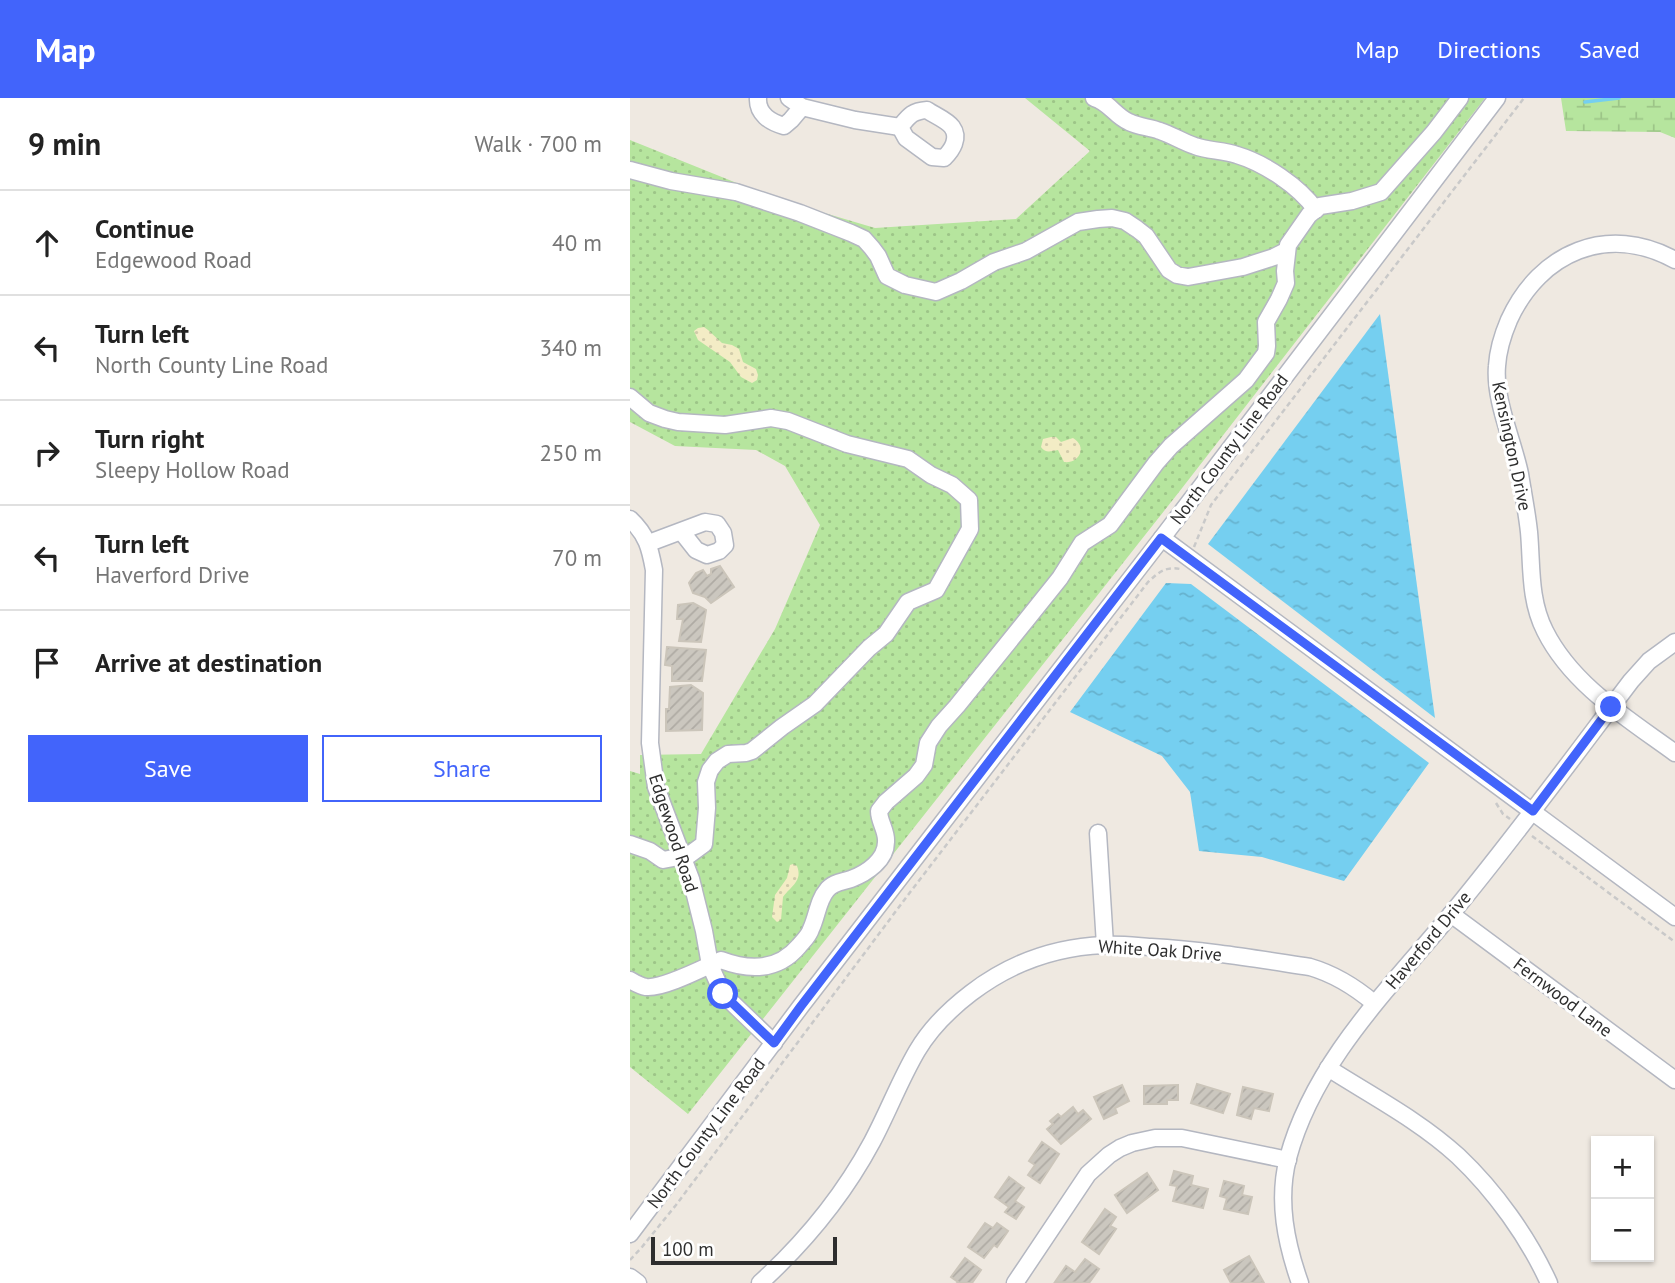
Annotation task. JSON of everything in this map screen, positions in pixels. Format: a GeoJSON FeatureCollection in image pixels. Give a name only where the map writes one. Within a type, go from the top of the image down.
{"type":"FeatureCollection","features":[{"type":"Feature","properties":{"kind":"street"},"geometry":{"type":"LineString","coordinates":[[758,98],[759,111],[784,126],[791,120],[795,102],[855,120],[900,127]]}},
{"type":"Feature","properties":{"kind":"street"},"geometry":{"type":"LineString","coordinates":[[1094,98],[1102,101],[1119,117],[1140,127],[1158,130],[1196,147],[1238,155],[1274,172],[1316,210]]}},
{"type":"Feature","properties":{"kind":"street"},"geometry":{"type":"LineString","coordinates":[[630,170],[671,181],[736,192],[800,213],[864,239],[878,256],[887,276],[905,285],[936,292],[994,262],[1026,251],[1078,222],[1112,218],[1125,221],[1137,229],[1146,236],[1169,270],[1188,277],[1243,267],[1274,257],[1286,251],[1309,215],[1320,206],[1352,201],[1381,192],[1460,98]]}},
{"type":"Feature","properties":{"kind":"street","name":"North County Line Road"},"geometry":{"type":"LineString","coordinates":[[630,1234],[809,995],[1497,98]]}},
{"type":"Feature","properties":{"kind":"street","name":"Kensington Drive"},"geometry":{"type":"LineString","coordinates":[[1675,260],[1642,246],[1618,243],[1577,250],[1558,260],[1528,287],[1514,310],[1503,337],[1497,366],[1502,407],[1520,474],[1529,530],[1533,589],[1545,630],[1573,672],[1611,707],[1675,753]]}},
{"type":"Feature","properties":{"kind":"street"},"geometry":{"type":"LineString","coordinates":[[630,980],[638,985],[657,986],[721,960],[734,965],[770,967],[793,953],[810,933],[828,888],[840,881],[852,879],[876,864],[883,855],[886,843],[879,811],[924,765],[928,743],[939,726],[1060,578],[1082,543],[1111,525],[1171,446],[1246,380],[1266,353],[1266,322],[1286,283],[1286,251]]}},
{"type":"Feature","properties":{"kind":"street"},"geometry":{"type":"LineString","coordinates":[[630,397],[649,413],[678,422],[725,425],[771,418],[788,421],[847,444],[908,459],[969,499],[970,529],[936,590],[908,602],[886,634],[815,704],[752,751],[729,754],[709,770],[706,782],[704,844],[690,855],[663,860],[650,851],[630,844]]}},
{"type":"Feature","properties":{"kind":"street"},"geometry":{"type":"LineString","coordinates":[[630,519],[649,543],[681,531]]}},
{"type":"Feature","properties":{"kind":"street"},"geometry":{"type":"LineString","coordinates":[[1161,538],[1675,917]]}},
{"type":"Feature","properties":{"kind":"street","name":"Edgewood Road"},"geometry":{"type":"LineString","coordinates":[[649,543],[654,570],[650,743],[656,787],[691,880],[710,965],[723,994],[774,1043]]}},
{"type":"Feature","properties":{"kind":"street","name":"Haverford Drive"},"geometry":{"type":"LineString","coordinates":[[1300,1283],[1290,1254],[1283,1209],[1288,1160],[1302,1117],[1328,1068],[1374,1003],[1451,914],[1533,811],[1630,681],[1675,642]]}},
{"type":"Feature","properties":{"kind":"street"},"geometry":{"type":"LineString","coordinates":[[1098,832],[1105,944]]}},
{"type":"Feature","properties":{"kind":"street","name":"Fernwood Lane"},"geometry":{"type":"LineString","coordinates":[[1451,914],[1675,1080]]}},
{"type":"Feature","properties":{"kind":"street","name":"White Oak Drive"},"geometry":{"type":"LineString","coordinates":[[760,1283],[792,1253],[841,1193],[872,1143],[917,1051],[945,1015],[978,987],[1018,964],[1059,951],[1105,944],[1193,949],[1310,967],[1344,981],[1374,1003]]}},
{"type":"Feature","properties":{"kind":"street"},"geometry":{"type":"LineString","coordinates":[[1328,1068],[1395,1110],[1457,1156],[1495,1197],[1524,1237],[1549,1283]]}},
{"type":"Feature","properties":{"kind":"street"},"geometry":{"type":"LineString","coordinates":[[1014,1283],[1088,1174],[1120,1148],[1155,1138],[1182,1138],[1288,1160]]}},
{"type":"Feature","properties":{"kind":"street"},"geometry":{"type":"LineString","coordinates":[[630,1277],[638,1283]]}},
{"type":"Feature","properties":{"kind":"path"},"geometry":{"type":"LineString","coordinates":[[630,1260],[676,1205],[911,891],[1148,582],[1160,571],[1171,567],[1186,570],[1211,505],[1524,98]]}},
{"type":"Feature","properties":{"kind":"green space"},"geometry":{"type":"Polygon","coordinates":[[[1025,98],[1485,98],[1179,492],[688,1114],[630,1067],[630,771],[640,774],[640,755],[701,754],[775,629],[820,525],[785,466],[756,450],[675,446],[630,422],[630,140],[774,198],[875,228],[1016,219],[1090,151],[1025,98]]]}},
{"type":"Feature","properties":{"kind":"green space"},"geometry":{"type":"Polygon","coordinates":[[[1561,98],[1675,98],[1675,138],[1660,132],[1566,131],[1561,98]]]}},
{"type":"Feature","properties":{"kind":"sand"},"geometry":{"type":"Polygon","coordinates":[[[704,327],[722,343],[739,349],[743,362],[756,369],[757,380],[752,383],[741,377],[730,362],[698,340],[694,331],[704,327]]]}},
{"type":"Feature","properties":{"kind":"sand"},"geometry":{"type":"Polygon","coordinates":[[[1056,437],[1061,442],[1073,438],[1080,446],[1080,454],[1074,460],[1064,462],[1058,450],[1045,451],[1041,447],[1043,439],[1056,437]]]}},
{"type":"Feature","properties":{"kind":"sand"},"geometry":{"type":"Polygon","coordinates":[[[793,864],[797,866],[798,876],[783,897],[781,920],[777,922],[772,917],[775,895],[793,864]]]}},
{"type":"Feature","properties":{"kind":"water"},"geometry":{"type":"Polygon","coordinates":[[[1380,314],[1435,718],[1208,544],[1380,314]]]}},
{"type":"Feature","properties":{"kind":"water"},"geometry":{"type":"Polygon","coordinates":[[[1166,583],[1191,584],[1429,763],[1344,881],[1262,857],[1199,851],[1190,792],[1162,756],[1070,712],[1166,583]]]}},
{"type":"Feature","properties":{"kind":"building"},"geometry":{"type":"Polygon","coordinates":[[[720,566],[734,587],[711,603],[705,597],[693,593],[689,583],[696,573],[703,570],[707,576],[711,574],[711,569],[720,566]]]}},
{"type":"Feature","properties":{"kind":"building"},"geometry":{"type":"Polygon","coordinates":[[[693,603],[706,610],[701,642],[679,641],[683,619],[677,619],[678,605],[693,603]]]}},
{"type":"Feature","properties":{"kind":"building"},"geometry":{"type":"Polygon","coordinates":[[[667,647],[706,650],[702,681],[672,681],[672,666],[665,665],[667,647]]]}},
{"type":"Feature","properties":{"kind":"building"},"geometry":{"type":"Polygon","coordinates":[[[691,685],[703,693],[702,730],[666,731],[670,687],[691,685]]]}},
{"type":"Feature","properties":{"kind":"building"},"geometry":{"type":"Polygon","coordinates":[[[1197,1084],[1230,1094],[1223,1113],[1191,1103],[1197,1084]]]}},
{"type":"Feature","properties":{"kind":"building"},"geometry":{"type":"Polygon","coordinates":[[[1122,1085],[1129,1101],[1115,1108],[1117,1113],[1104,1119],[1094,1097],[1122,1085]]]}},
{"type":"Feature","properties":{"kind":"building"},"geometry":{"type":"Polygon","coordinates":[[[1178,1085],[1178,1100],[1167,1100],[1167,1104],[1144,1104],[1144,1086],[1178,1085]]]}},
{"type":"Feature","properties":{"kind":"building"},"geometry":{"type":"Polygon","coordinates":[[[1243,1087],[1273,1094],[1269,1111],[1254,1108],[1251,1119],[1237,1115],[1243,1087]]]}},
{"type":"Feature","properties":{"kind":"building"},"geometry":{"type":"Polygon","coordinates":[[[1073,1107],[1078,1114],[1083,1110],[1091,1119],[1061,1144],[1047,1129],[1053,1124],[1050,1121],[1058,1114],[1061,1117],[1073,1107]]]}},
{"type":"Feature","properties":{"kind":"building"},"geometry":{"type":"Polygon","coordinates":[[[1042,1142],[1059,1154],[1040,1183],[1028,1175],[1035,1165],[1029,1161],[1042,1142]]]}},
{"type":"Feature","properties":{"kind":"building"},"geometry":{"type":"Polygon","coordinates":[[[1174,1171],[1193,1176],[1191,1185],[1208,1189],[1203,1208],[1173,1201],[1177,1186],[1170,1185],[1174,1171]]]}},
{"type":"Feature","properties":{"kind":"building"},"geometry":{"type":"Polygon","coordinates":[[[1147,1173],[1158,1190],[1127,1213],[1115,1195],[1147,1173]]]}},
{"type":"Feature","properties":{"kind":"building"},"geometry":{"type":"Polygon","coordinates":[[[1009,1177],[1024,1188],[1015,1201],[1024,1207],[1016,1219],[1005,1212],[1009,1207],[995,1197],[1009,1177]]]}},
{"type":"Feature","properties":{"kind":"building"},"geometry":{"type":"Polygon","coordinates":[[[1224,1181],[1244,1186],[1242,1195],[1252,1197],[1248,1214],[1224,1209],[1227,1198],[1220,1196],[1224,1181]]]}},
{"type":"Feature","properties":{"kind":"building"},"geometry":{"type":"Polygon","coordinates":[[[1105,1209],[1116,1217],[1110,1226],[1116,1229],[1099,1254],[1082,1242],[1105,1209]]]}},
{"type":"Feature","properties":{"kind":"building"},"geometry":{"type":"Polygon","coordinates":[[[985,1223],[993,1228],[997,1223],[1008,1231],[997,1247],[994,1245],[984,1258],[968,1247],[985,1223]]]}},
{"type":"Feature","properties":{"kind":"building"},"geometry":{"type":"Polygon","coordinates":[[[1249,1256],[1264,1283],[1231,1283],[1224,1270],[1249,1256]]]}},
{"type":"Feature","properties":{"kind":"building"},"geometry":{"type":"Polygon","coordinates":[[[965,1258],[981,1270],[972,1283],[957,1283],[951,1277],[965,1258]]]}},
{"type":"Feature","properties":{"kind":"building"},"geometry":{"type":"Polygon","coordinates":[[[1085,1259],[1099,1269],[1089,1283],[1055,1282],[1066,1266],[1075,1272],[1085,1259]]]}},
{"type":"Feature","properties":{"kind":"waterway"},"geometry":{"type":"LineString","coordinates":[[1585,102],[1619,98]]}},
{"type":"Feature","properties":{"kind":"route"},"geometry":{"type":"LineString","coordinates":[[723,994],[774,1043],[1161,538],[1533,811],[1611,707]]}}]}
